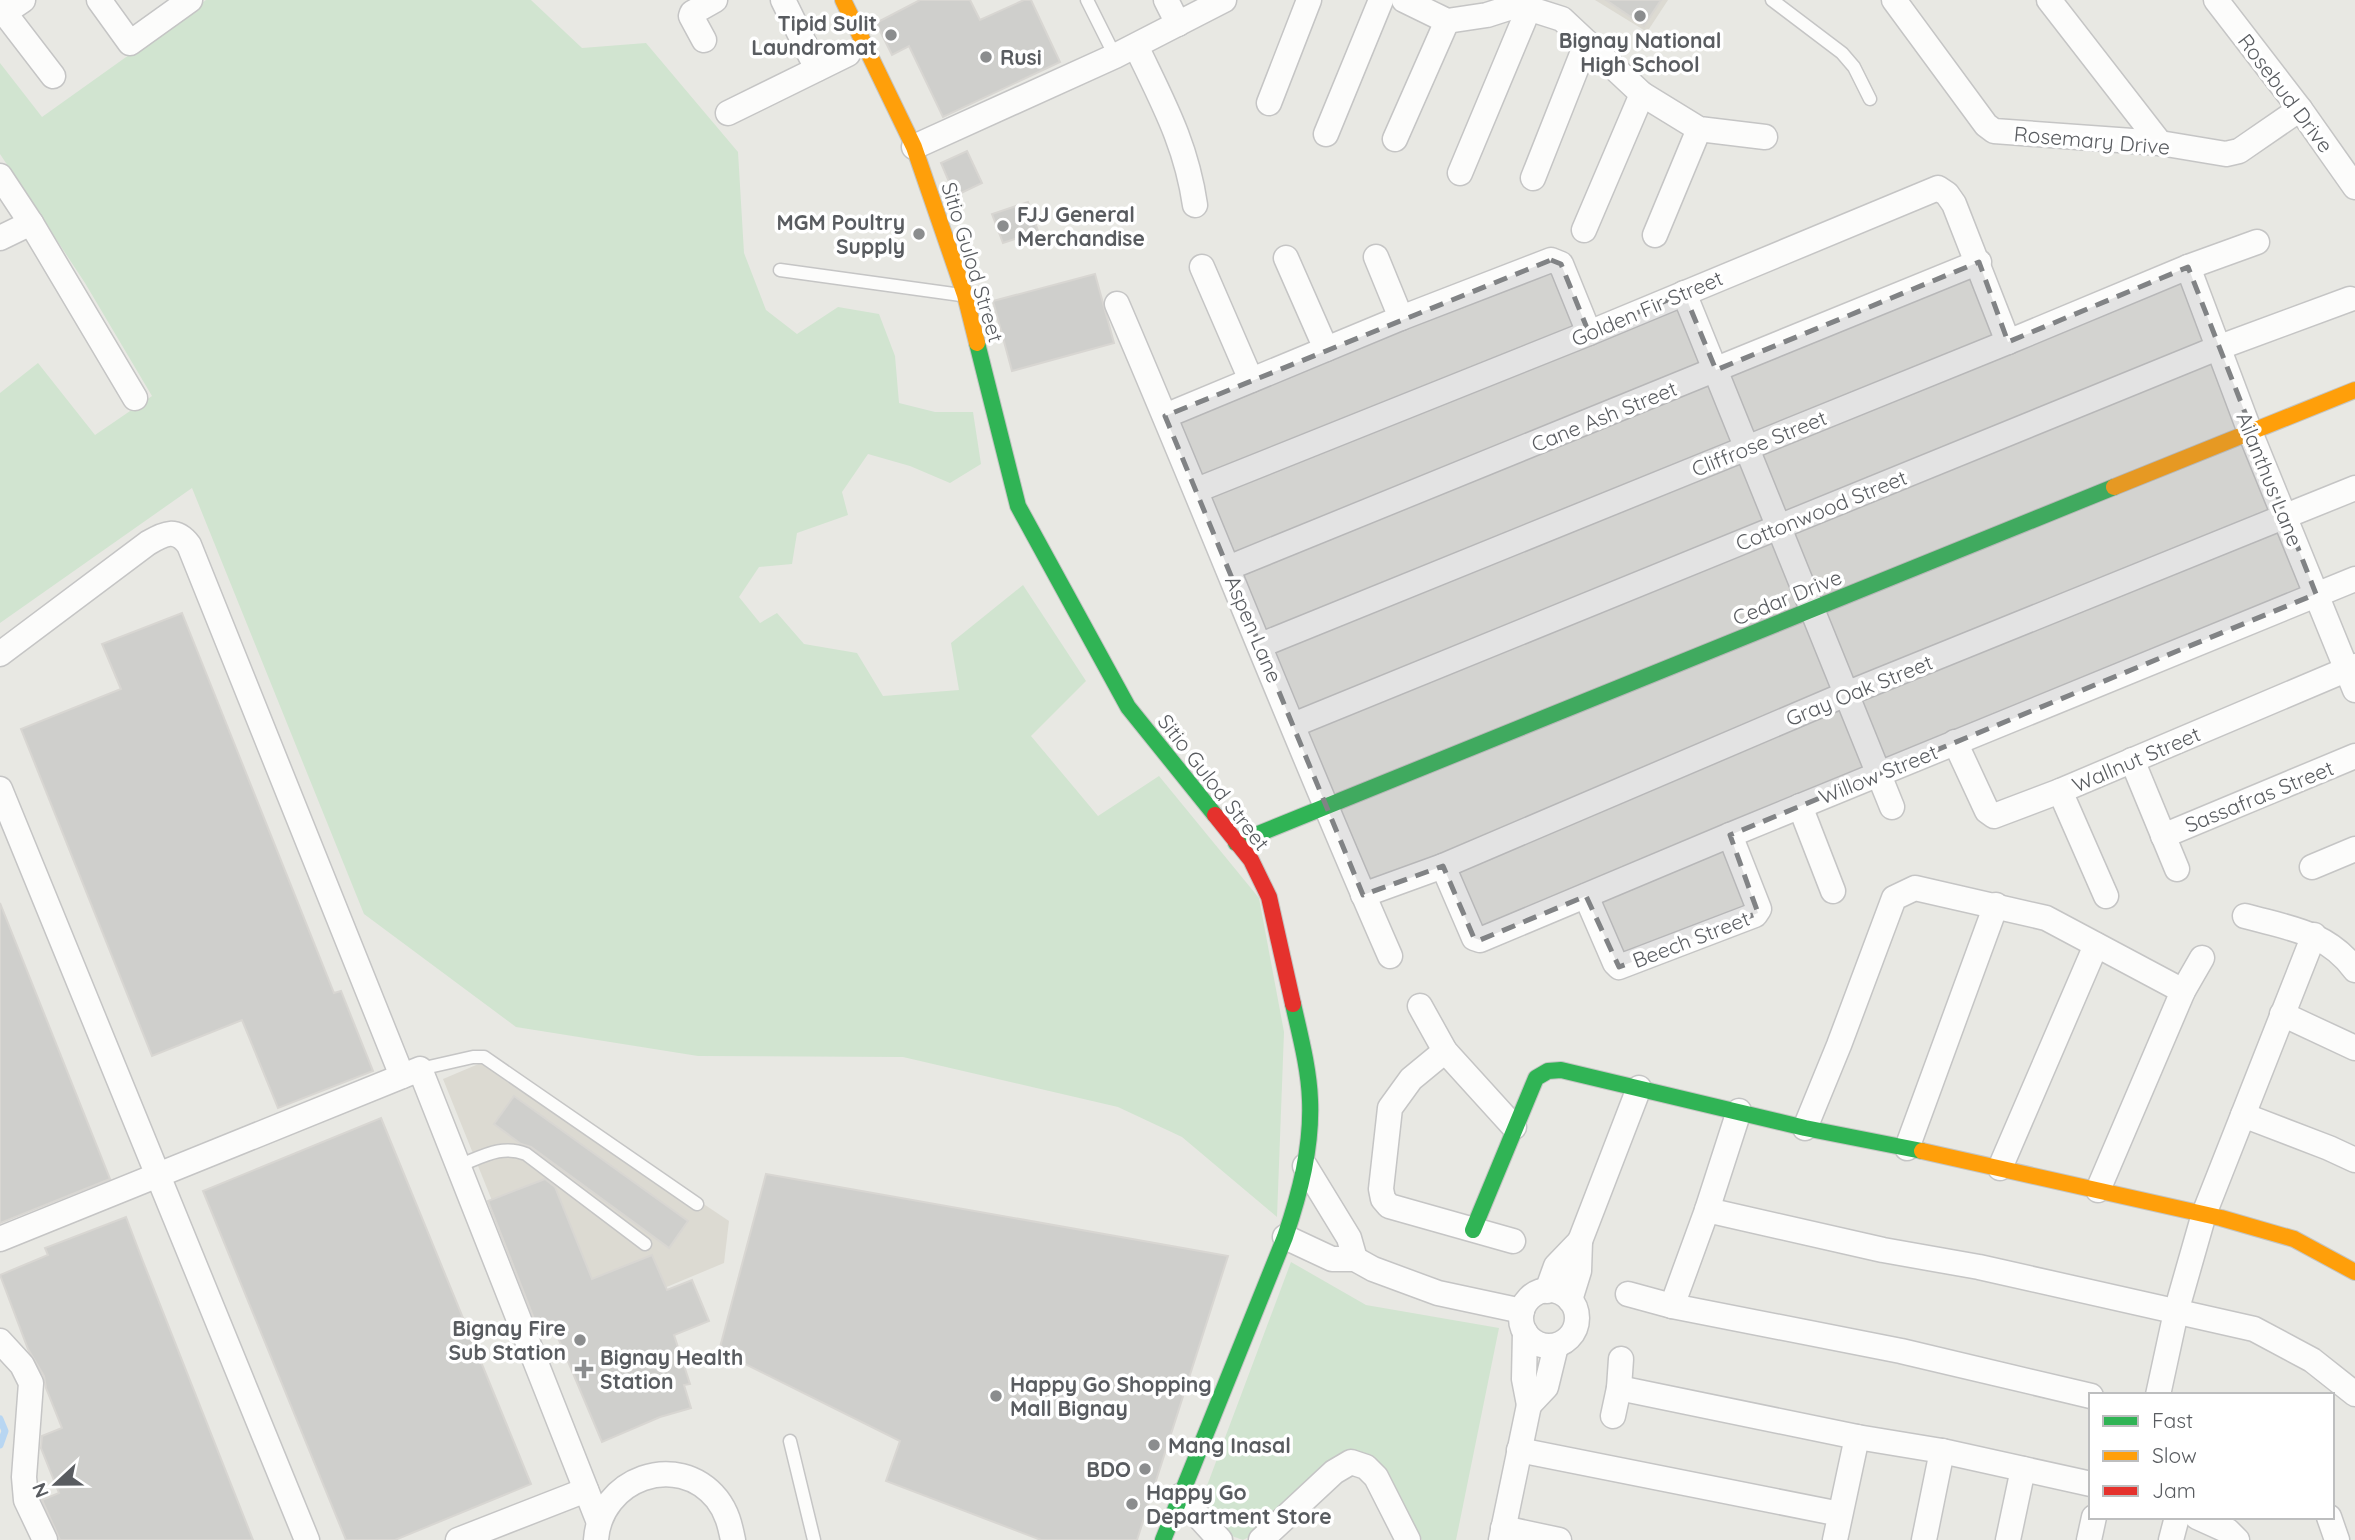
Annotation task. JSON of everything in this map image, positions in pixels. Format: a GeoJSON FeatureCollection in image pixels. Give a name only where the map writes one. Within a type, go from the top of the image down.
{"type":"FeatureCollection","features":[{"type":"Feature","properties":{"kind":"street"},"geometry":{"type":"LineString","coordinates":[[99,0],[131,43],[190,0]]}},
{"type":"Feature","properties":{"kind":"street"},"geometry":{"type":"LineString","coordinates":[[705,40],[691,16],[715,0]]}},
{"type":"Feature","properties":{"kind":"street"},"geometry":{"type":"LineString","coordinates":[[783,0],[817,69]]}},
{"type":"Feature","properties":{"kind":"street","name":"Sitio Gulod Street"},"geometry":{"type":"LineString","coordinates":[[843,0],[914,147],[965,295],[1018,506],[1128,707],[1251,860],[1269,897],[1299,1029],[1310,1100],[1305,1166],[1297,1200],[1285,1237],[1163,1540]]}},
{"type":"Feature","properties":{"kind":"street"},"geometry":{"type":"LineString","coordinates":[[1166,0],[1178,24]]}},
{"type":"Feature","properties":{"kind":"street"},"geometry":{"type":"LineString","coordinates":[[914,147],[1125,51],[1224,0]]}},
{"type":"Feature","properties":{"kind":"street"},"geometry":{"type":"LineString","coordinates":[[1269,103],[1309,0]]}},
{"type":"Feature","properties":{"kind":"street"},"geometry":{"type":"LineString","coordinates":[[1326,134],[1381,0]]}},
{"type":"Feature","properties":{"kind":"street"},"geometry":{"type":"LineString","coordinates":[[1404,0],[1447,21],[1487,15],[1518,5],[1562,19],[1642,94],[1699,129],[1765,137]]}},
{"type":"Feature","properties":{"kind":"street","name":"Rosemary Drive"},"geometry":{"type":"LineString","coordinates":[[1894,0],[1986,125],[1994,131],[2160,144],[2226,154],[2239,151],[2300,109]]}},
{"type":"Feature","properties":{"kind":"street"},"geometry":{"type":"LineString","coordinates":[[2049,0],[2160,144]]}},
{"type":"Feature","properties":{"kind":"street","name":"Rosebud Drive"},"geometry":{"type":"LineString","coordinates":[[2216,0],[2300,109],[2355,187]]}},
{"type":"Feature","properties":{"kind":"street"},"geometry":{"type":"LineString","coordinates":[[9,7],[53,76]]}},
{"type":"Feature","properties":{"kind":"street"},"geometry":{"type":"LineString","coordinates":[[1460,173],[1529,8]]}},
{"type":"Feature","properties":{"kind":"street"},"geometry":{"type":"LineString","coordinates":[[1395,139],[1447,21]]}},
{"type":"Feature","properties":{"kind":"street"},"geometry":{"type":"LineString","coordinates":[[1533,177],[1587,44]]}},
{"type":"Feature","properties":{"kind":"street"},"geometry":{"type":"LineString","coordinates":[[1125,51],[1167,106],[1187,165],[1195,205]]}},
{"type":"Feature","properties":{"kind":"street"},"geometry":{"type":"LineString","coordinates":[[728,113],[848,54]]}},
{"type":"Feature","properties":{"kind":"street"},"geometry":{"type":"LineString","coordinates":[[1584,230],[1642,94]]}},
{"type":"Feature","properties":{"kind":"street"},"geometry":{"type":"LineString","coordinates":[[1655,235],[1699,129]]}},
{"type":"Feature","properties":{"kind":"street"},"geometry":{"type":"LineString","coordinates":[[0,176],[135,398]]}},
{"type":"Feature","properties":{"kind":"street","name":"Golden Fir Street"},"geometry":{"type":"LineString","coordinates":[[1197,490],[1589,333],[1938,188],[1947,194],[1954,204],[1979,262],[2008,342]]}},
{"type":"Feature","properties":{"kind":"street"},"geometry":{"type":"LineString","coordinates":[[0,238],[31,223]]}},
{"type":"Feature","properties":{"kind":"street","name":"Cliffrose Street"},"geometry":{"type":"LineString","coordinates":[[1261,645],[2188,267],[2257,242]]}},
{"type":"Feature","properties":{"kind":"street"},"geometry":{"type":"LineString","coordinates":[[1376,257],[1401,318]]}},
{"type":"Feature","properties":{"kind":"street"},"geometry":{"type":"LineString","coordinates":[[1286,258],[1326,349]]}},
{"type":"Feature","properties":{"kind":"street"},"geometry":{"type":"LineString","coordinates":[[1166,416],[1401,318],[1551,260],[1561,264],[1589,333]]}},
{"type":"Feature","properties":{"kind":"street","name":"Cane Ash Street"},"geometry":{"type":"LineString","coordinates":[[1228,568],[1979,262]]}},
{"type":"Feature","properties":{"kind":"street"},"geometry":{"type":"LineString","coordinates":[[1202,267],[1251,380]]}},
{"type":"Feature","properties":{"kind":"street","name":"Ailanthus Lane"},"geometry":{"type":"LineString","coordinates":[[2188,267],[2284,517],[2352,675]]}},
{"type":"Feature","properties":{"kind":"street"},"geometry":{"type":"LineString","coordinates":[[1684,293],[1892,807]]}},
{"type":"Feature","properties":{"kind":"street","name":"Cottonwood Street"},"geometry":{"type":"LineString","coordinates":[[1293,725],[2220,347],[2350,299]]}},
{"type":"Feature","properties":{"kind":"street","name":"Aspen Lane"},"geometry":{"type":"LineString","coordinates":[[1117,304],[1390,956]]}},
{"type":"Feature","properties":{"kind":"street","name":"Cedar Drive"},"geometry":{"type":"LineString","coordinates":[[1236,844],[2355,390]]}},
{"type":"Feature","properties":{"kind":"street","name":"Gray Oak Street"},"geometry":{"type":"LineString","coordinates":[[1363,895],[1443,866],[1846,694],[2355,488]]}},
{"type":"Feature","properties":{"kind":"street"},"geometry":{"type":"LineString","coordinates":[[0,654],[148,543],[170,532],[178,533],[189,545],[411,1073],[458,1167],[586,1490],[597,1530]]}},
{"type":"Feature","properties":{"kind":"street","name":"Willow Street"},"geometry":{"type":"LineString","coordinates":[[1443,866],[1476,940],[1480,940],[2355,579]]}},
{"type":"Feature","properties":{"kind":"street","name":"Wallnut Street"},"geometry":{"type":"LineString","coordinates":[[1955,742],[1987,811],[1994,816],[2352,675]]}},
{"type":"Feature","properties":{"kind":"street","name":"Sassafras Street"},"geometry":{"type":"LineString","coordinates":[[2163,836],[2355,756]]}},
{"type":"Feature","properties":{"kind":"street","name":"Sassafras Street"},"geometry":{"type":"LineString","coordinates":[[2132,760],[2177,869]]}},
{"type":"Feature","properties":{"kind":"street"},"geometry":{"type":"LineString","coordinates":[[0,789],[307,1540]]}},
{"type":"Feature","properties":{"kind":"street"},"geometry":{"type":"LineString","coordinates":[[2060,791],[2106,897]]}},
{"type":"Feature","properties":{"kind":"street"},"geometry":{"type":"LineString","coordinates":[[1800,806],[1833,891]]}},
{"type":"Feature","properties":{"kind":"street","name":"Beech Street"},"geometry":{"type":"LineString","coordinates":[[1586,896],[1619,967],[1755,915],[1759,909],[1730,835]]}},
{"type":"Feature","properties":{"kind":"street"},"geometry":{"type":"LineString","coordinates":[[2312,867],[2355,849]]}},
{"type":"Feature","properties":{"kind":"street"},"geometry":{"type":"LineString","coordinates":[[1805,1128],[1894,898],[1915,888],[2046,918],[2183,990]]}},
{"type":"Feature","properties":{"kind":"street"},"geometry":{"type":"LineString","coordinates":[[1908,1148],[1996,905]]}},
{"type":"Feature","properties":{"kind":"street"},"geometry":{"type":"LineString","coordinates":[[2245,916],[2314,935],[2332,945],[2355,970]]}},
{"type":"Feature","properties":{"kind":"street"},"geometry":{"type":"LineString","coordinates":[[2158,1393],[2176,1312],[2204,1214],[2314,935]]}},
{"type":"Feature","properties":{"kind":"street"},"geometry":{"type":"LineString","coordinates":[[2000,1168],[2096,944]]}},
{"type":"Feature","properties":{"kind":"street"},"geometry":{"type":"LineString","coordinates":[[2098,1190],[2183,990],[2202,958]]}},
{"type":"Feature","properties":{"kind":"street"},"geometry":{"type":"LineString","coordinates":[[1420,1006],[1445,1051],[1514,1127]]}},
{"type":"Feature","properties":{"kind":"street"},"geometry":{"type":"LineString","coordinates":[[2282,1014],[2355,1048]]}},
{"type":"Feature","properties":{"kind":"street"},"geometry":{"type":"LineString","coordinates":[[1445,1051],[1411,1079],[1390,1108],[1381,1189],[1383,1199],[1389,1206],[1513,1241]]}},
{"type":"Feature","properties":{"kind":"street"},"geometry":{"type":"LineString","coordinates":[[1474,1230],[1536,1077],[1548,1071],[1561,1070],[1805,1128],[1908,1148],[2204,1214],[2294,1239],[2355,1272]]}},
{"type":"Feature","properties":{"kind":"street"},"geometry":{"type":"LineString","coordinates":[[0,1239],[411,1073]]}},
{"type":"Feature","properties":{"kind":"street"},"geometry":{"type":"LineString","coordinates":[[1559,1540],[1502,1534],[1529,1405],[1524,1378],[1524,1322],[1529,1299],[1558,1295],[1579,1271],[1580,1241],[1639,1088]]}},
{"type":"Feature","properties":{"kind":"street"},"geometry":{"type":"LineString","coordinates":[[1672,1306],[1739,1111]]}},
{"type":"Feature","properties":{"kind":"street"},"geometry":{"type":"LineString","coordinates":[[2243,1115],[2355,1160]]}},
{"type":"Feature","properties":{"kind":"street"},"geometry":{"type":"LineString","coordinates":[[1305,1166],[1349,1238],[1355,1259]]}},
{"type":"Feature","properties":{"kind":"street"},"geometry":{"type":"LineString","coordinates":[[1707,1210],[1883,1250],[1979,1267],[2254,1329],[2312,1360],[2355,1394]]}},
{"type":"Feature","properties":{"kind":"street"},"geometry":{"type":"LineString","coordinates":[[1285,1237],[1332,1259],[1355,1259],[1373,1269],[1524,1322],[1538,1344],[1556,1346],[1564,1343],[1575,1330],[1577,1314],[1558,1295]]}},
{"type":"Feature","properties":{"kind":"street"},"geometry":{"type":"LineString","coordinates":[[1628,1294],[1672,1306],[1901,1351],[2089,1396]]}},
{"type":"Feature","properties":{"kind":"street"},"geometry":{"type":"LineString","coordinates":[[0,1341],[22,1365],[31,1383],[24,1477],[26,1500],[45,1540]]}},
{"type":"Feature","properties":{"kind":"street"},"geometry":{"type":"LineString","coordinates":[[1529,1405],[1546,1387],[1556,1346]]}},
{"type":"Feature","properties":{"kind":"street"},"geometry":{"type":"LineString","coordinates":[[1613,1416],[1621,1359]]}},
{"type":"Feature","properties":{"kind":"street"},"geometry":{"type":"LineString","coordinates":[[1619,1388],[1857,1437],[1942,1451],[2089,1484]]}},
{"type":"Feature","properties":{"kind":"street"},"geometry":{"type":"LineString","coordinates":[[1835,1540],[1857,1437]]}},
{"type":"Feature","properties":{"kind":"street"},"geometry":{"type":"LineString","coordinates":[[1519,1450],[1840,1514]]}},
{"type":"Feature","properties":{"kind":"street"},"geometry":{"type":"LineString","coordinates":[[1924,1540],[1942,1451]]}},
{"type":"Feature","properties":{"kind":"street"},"geometry":{"type":"LineString","coordinates":[[1261,1540],[1334,1472],[1351,1462],[1366,1467],[1377,1477],[1408,1540]]}},
{"type":"Feature","properties":{"kind":"street"},"geometry":{"type":"LineString","coordinates":[[2008,1540],[2023,1469]]}},
{"type":"Feature","properties":{"kind":"street"},"geometry":{"type":"LineString","coordinates":[[597,1530],[605,1507],[619,1491],[638,1479],[659,1474],[680,1476],[700,1485],[717,1499],[728,1517],[733,1540]]}},
{"type":"Feature","properties":{"kind":"street"},"geometry":{"type":"LineString","coordinates":[[458,1540],[586,1490]]}},
{"type":"Feature","properties":{"kind":"street"},"geometry":{"type":"LineString","coordinates":[[1180,1496],[1220,1540]]}},
{"type":"Feature","properties":{"kind":"street"},"geometry":{"type":"LineString","coordinates":[[2089,1540],[2094,1519]]}},
{"type":"Feature","properties":{"kind":"street"},"geometry":{"type":"LineString","coordinates":[[2171,1540],[2176,1519]]}},
{"type":"Feature","properties":{"kind":"street"},"geometry":{"type":"LineString","coordinates":[[2201,1519],[2228,1531],[2237,1540]]}},
{"type":"Feature","properties":{"kind":"street"},"geometry":{"type":"LineString","coordinates":[[2330,1519],[2337,1540]]}},
{"type":"Feature","properties":{"kind":"lane"},"geometry":{"type":"LineString","coordinates":[[1087,0],[1125,51]]}},
{"type":"Feature","properties":{"kind":"lane"},"geometry":{"type":"LineString","coordinates":[[1772,0],[1842,54],[1854,67],[1870,99]]}},
{"type":"Feature","properties":{"kind":"lane"},"geometry":{"type":"LineString","coordinates":[[780,270],[965,295]]}},
{"type":"Feature","properties":{"kind":"lane"},"geometry":{"type":"LineString","coordinates":[[411,1073],[473,1057],[484,1057],[697,1204]]}},
{"type":"Feature","properties":{"kind":"lane"},"geometry":{"type":"LineString","coordinates":[[458,1167],[505,1148],[514,1149],[526,1154],[645,1244]]}},
{"type":"Feature","properties":{"kind":"lane"},"geometry":{"type":"LineString","coordinates":[[790,1441],[814,1540]]}},
{"type":"Feature","properties":{"kind":"highlighted area"},"geometry":{"type":"Polygon","coordinates":[[[1551,260],[1561,264],[1589,333],[1684,293],[1716,370],[1979,262],[2008,342],[2188,267],[2316,594],[1730,835],[1758,913],[1619,967],[1586,896],[1480,940],[1474,938],[1443,866],[1363,895],[1165,416],[1551,260]]]}},
{"type":"Feature","properties":{"kind":"shaded area","name":"Bignay National High School"},"geometry":{"type":"Polygon","coordinates":[[[1595,0],[1668,0],[1647,32],[1595,0]]]}},
{"type":"Feature","properties":{"kind":"shaded area"},"geometry":{"type":"Polygon","coordinates":[[[488,1060],[729,1221],[724,1263],[547,1337],[443,1079],[488,1060]]]}},
{"type":"Feature","properties":{"kind":"green space"},"geometry":{"type":"Polygon","coordinates":[[[206,0],[531,0],[582,48],[646,43],[738,152],[744,253],[766,310],[797,334],[838,307],[879,314],[895,356],[899,403],[935,412],[973,412],[981,464],[950,483],[910,466],[868,454],[842,492],[848,515],[797,533],[792,564],[759,567],[739,597],[760,623],[777,613],[804,644],[857,653],[883,696],[959,690],[951,643],[1023,585],[1086,681],[1031,736],[1098,816],[1159,776],[1259,898],[1284,1032],[1277,1217],[1182,1137],[1118,1107],[903,1057],[698,1056],[516,1027],[364,914],[192,488],[0,623],[0,393],[38,363],[95,435],[152,396],[85,283],[0,154],[0,63],[42,117],[206,0]]]}},
{"type":"Feature","properties":{"kind":"green space"},"geometry":{"type":"Polygon","coordinates":[[[1291,1262],[1366,1305],[1499,1328],[1456,1540],[1422,1540],[1384,1467],[1352,1453],[1253,1535],[1243,1540],[1229,1535],[1199,1507],[1291,1262]]]}},
{"type":"Feature","properties":{"kind":"building","name":"Rusi"},"geometry":{"type":"Polygon","coordinates":[[[920,0],[970,0],[980,20],[1024,0],[1031,0],[1060,62],[943,117],[909,46],[892,55],[876,23],[920,0]]]}},
{"type":"Feature","properties":{"kind":"building","name":"Bignay National High School"},"geometry":{"type":"Polygon","coordinates":[[[1606,0],[1661,0],[1644,26],[1606,0]]]}},
{"type":"Feature","properties":{"kind":"building"},"geometry":{"type":"Polygon","coordinates":[[[967,151],[982,183],[955,196],[941,163],[967,151]]]}},
{"type":"Feature","properties":{"kind":"building"},"geometry":{"type":"Polygon","coordinates":[[[1028,202],[1038,231],[1003,243],[992,214],[1028,202]]]}},
{"type":"Feature","properties":{"kind":"building"},"geometry":{"type":"Polygon","coordinates":[[[1095,274],[1114,343],[1012,371],[993,301],[1095,274]]]}},
{"type":"Feature","properties":{"kind":"building"},"geometry":{"type":"Polygon","coordinates":[[[182,613],[334,993],[341,991],[373,1071],[278,1108],[242,1020],[152,1056],[21,729],[121,689],[102,644],[182,613]]]}},
{"type":"Feature","properties":{"kind":"building"},"geometry":{"type":"Polygon","coordinates":[[[0,903],[110,1179],[0,1223],[0,903]]]}},
{"type":"Feature","properties":{"kind":"building"},"geometry":{"type":"Polygon","coordinates":[[[514,1096],[688,1221],[669,1248],[531,1147],[521,1144],[494,1124],[514,1096]]]}},
{"type":"Feature","properties":{"kind":"building"},"geometry":{"type":"Polygon","coordinates":[[[381,1118],[531,1484],[395,1540],[346,1540],[203,1191],[381,1118]]]}},
{"type":"Feature","properties":{"kind":"building","name":"Happy Go Shopping Mall Bignay"},"geometry":{"type":"Polygon","coordinates":[[[766,1174],[1228,1256],[1137,1540],[1041,1540],[886,1481],[900,1441],[719,1351],[766,1174]]]}},
{"type":"Feature","properties":{"kind":"building"},"geometry":{"type":"Polygon","coordinates":[[[545,1179],[555,1187],[592,1279],[652,1255],[667,1290],[692,1280],[709,1321],[674,1335],[690,1384],[684,1385],[691,1408],[660,1417],[602,1442],[556,1333],[542,1339],[488,1201],[545,1179]]]}},
{"type":"Feature","properties":{"kind":"building"},"geometry":{"type":"Polygon","coordinates":[[[126,1217],[253,1540],[60,1540],[42,1500],[59,1493],[41,1448],[42,1436],[62,1428],[44,1376],[28,1349],[0,1275],[48,1255],[45,1248],[126,1217]]]}},
{"type":"Feature","properties":{"kind":"waterway"},"geometry":{"type":"LineString","coordinates":[[0,1419],[5,1431],[0,1445]]}},
{"type":"Feature","properties":{"kind":"traffic: fast"},"geometry":{"type":"LineString","coordinates":[[977,343],[1018,506],[1128,707],[1215,815]]}},
{"type":"Feature","properties":{"kind":"traffic: fast"},"geometry":{"type":"LineString","coordinates":[[1236,843],[2114,487]]}},
{"type":"Feature","properties":{"kind":"traffic: fast"},"geometry":{"type":"LineString","coordinates":[[1163,1540],[1285,1237],[1300,1187],[1309,1135],[1310,1100],[1306,1064],[1293,1004]]}},
{"type":"Feature","properties":{"kind":"traffic: fast"},"geometry":{"type":"LineString","coordinates":[[1473,1230],[1536,1078],[1548,1071],[1561,1070],[1805,1128],[1922,1151]]}},
{"type":"Feature","properties":{"kind":"traffic: slow"},"geometry":{"type":"LineString","coordinates":[[843,0],[914,147],[965,295],[977,343]]}},
{"type":"Feature","properties":{"kind":"traffic: slow"},"geometry":{"type":"LineString","coordinates":[[2114,487],[2355,390]]}},
{"type":"Feature","properties":{"kind":"traffic: slow"},"geometry":{"type":"LineString","coordinates":[[1922,1151],[2221,1218],[2294,1239],[2355,1272]]}},
{"type":"Feature","properties":{"kind":"traffic: jam"},"geometry":{"type":"LineString","coordinates":[[1215,815],[1251,860],[1269,897],[1293,1004]]}},
{"type":"Feature","properties":{"kind":"place","name":"Bignay National High School"},"geometry":{"type":"Point","coordinates":[1640,16]}},
{"type":"Feature","properties":{"kind":"place","name":"Tipid Sulit Laundromat"},"geometry":{"type":"Point","coordinates":[891,35]}},
{"type":"Feature","properties":{"kind":"place","name":"Rusi"},"geometry":{"type":"Point","coordinates":[986,57]}},
{"type":"Feature","properties":{"kind":"place","name":"FJJ General Merchandise"},"geometry":{"type":"Point","coordinates":[1003,226]}},
{"type":"Feature","properties":{"kind":"place","name":"MGM Poultry Supply"},"geometry":{"type":"Point","coordinates":[919,234]}},
{"type":"Feature","properties":{"kind":"place","name":"Bignay Fire Sub Station"},"geometry":{"type":"Point","coordinates":[580,1340]}},
{"type":"Feature","properties":{"kind":"place","name":"Bignay Health Station"},"geometry":{"type":"Point","coordinates":[584,1369]}},
{"type":"Feature","properties":{"kind":"place","name":"Happy Go Shopping Mall Bignay"},"geometry":{"type":"Point","coordinates":[996,1396]}},
{"type":"Feature","properties":{"kind":"place","name":"Mang Inasal"},"geometry":{"type":"Point","coordinates":[1154,1445]}},
{"type":"Feature","properties":{"kind":"place","name":"BDO"},"geometry":{"type":"Point","coordinates":[1145,1469]}},
{"type":"Feature","properties":{"kind":"place","name":"Happy Go Department Store"},"geometry":{"type":"Point","coordinates":[1132,1504]}}]}
